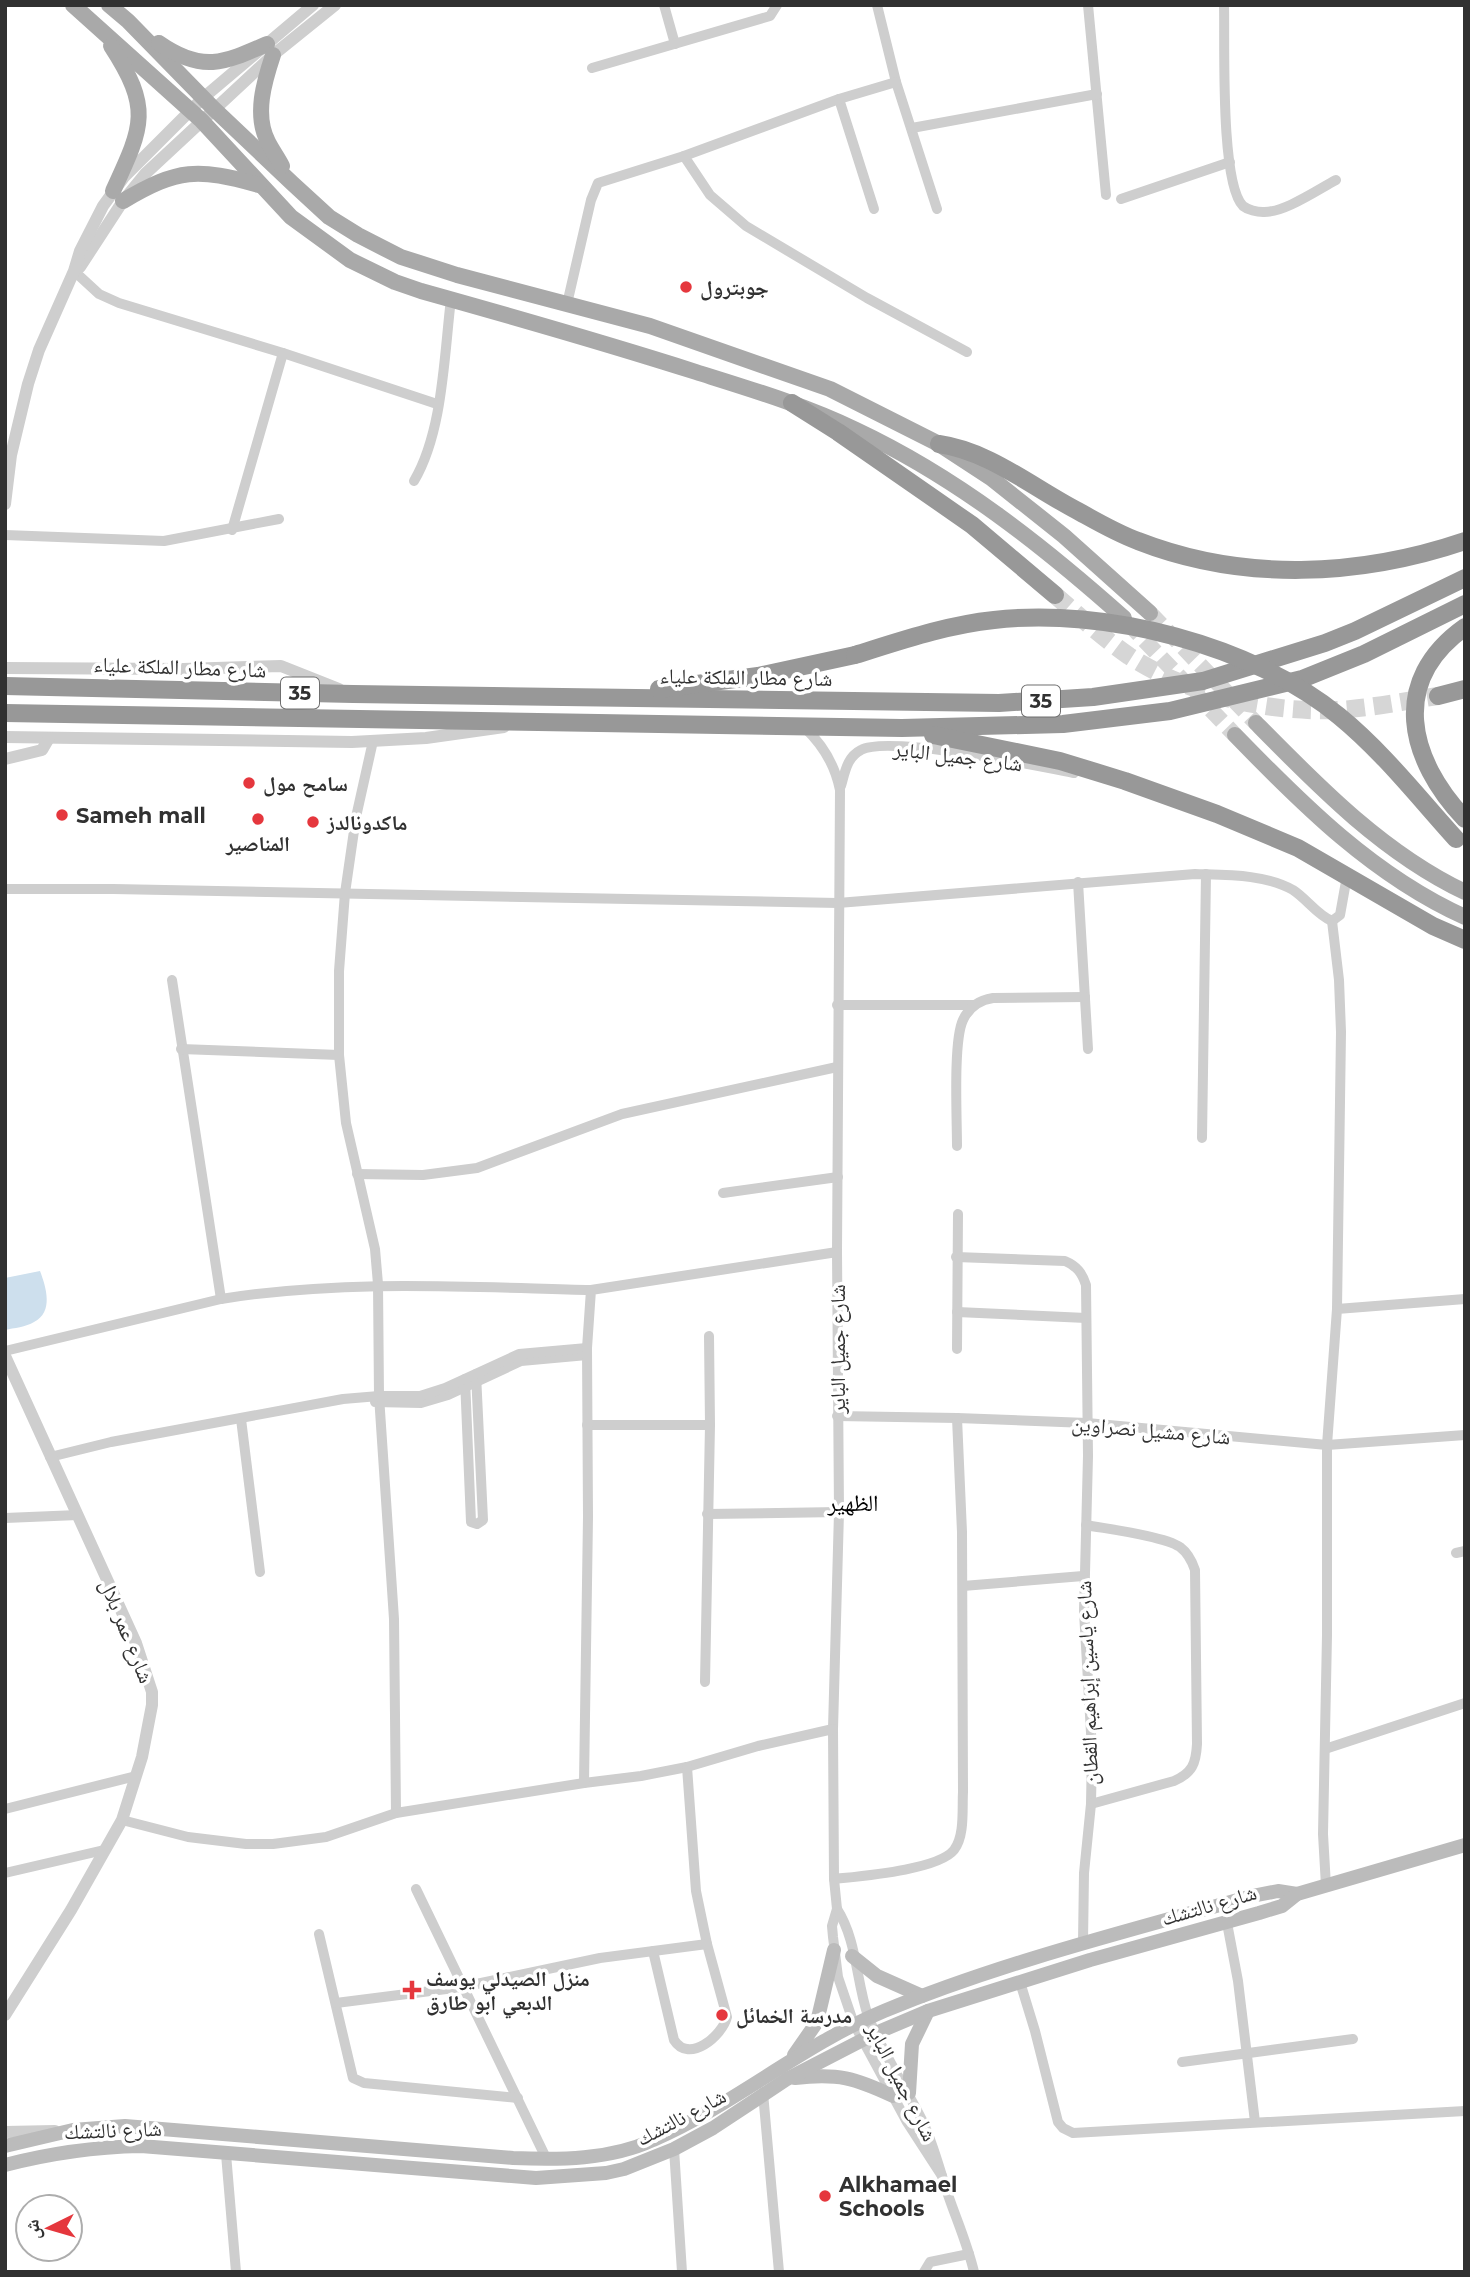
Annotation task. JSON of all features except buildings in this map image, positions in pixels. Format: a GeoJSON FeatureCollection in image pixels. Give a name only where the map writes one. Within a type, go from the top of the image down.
{"type":"FeatureCollection","features":[{"type":"Feature","properties":{"kind":"highway"},"geometry":{"type":"LineString","coordinates":[[792,403],[972,525],[1055,595]]}},
{"type":"Feature","properties":{"kind":"highway"},"geometry":{"type":"LineString","coordinates":[[939,444],[971,451],[1073,509],[1137,541],[1163,550],[1238,565],[1291,570],[1340,569],[1416,556],[1465,541]]}},
{"type":"Feature","properties":{"kind":"highway","name":"شارع مطار الملكة علياء"},"geometry":{"type":"LineString","coordinates":[[5,686],[62,678],[353,694],[999,703],[1067,700],[1203,681],[1325,643],[1465,578]]}},
{"type":"Feature","properties":{"kind":"highway","name":"35"},"geometry":{"type":"LineString","coordinates":[[5,713],[804,727],[902,728],[1063,724],[1142,716],[1227,699],[1302,679],[1465,604]]}},
{"type":"Feature","properties":{"kind":"highway"},"geometry":{"type":"LineString","coordinates":[[596,697],[758,676],[855,654],[961,625],[1035,616],[1088,620],[1190,640],[1266,671],[1336,713],[1374,747],[1460,843]]}},
{"type":"Feature","properties":{"kind":"highway"},"geometry":{"type":"LineString","coordinates":[[1465,627],[1433,657],[1420,684],[1414,720],[1427,766],[1440,788],[1465,818]]}},
{"type":"Feature","properties":{"kind":"highway"},"geometry":{"type":"LineString","coordinates":[[1438,696],[1465,689]]}},
{"type":"Feature","properties":{"kind":"highway"},"geometry":{"type":"LineString","coordinates":[[902,728],[1060,761],[1102,773],[1254,828],[1347,875],[1433,926],[1465,940]]}},
{"type":"Feature","properties":{"kind":"main road"},"geometry":{"type":"LineString","coordinates":[[73,5],[196,115],[291,217],[350,260],[395,282],[589,338],[792,403],[857,430],[960,488],[1063,564],[1124,618]]}},
{"type":"Feature","properties":{"kind":"main road"},"geometry":{"type":"LineString","coordinates":[[109,5],[171,52],[204,62],[218,63],[270,50],[262,127],[267,141],[292,183]]}},
{"type":"Feature","properties":{"kind":"main road"},"geometry":{"type":"LineString","coordinates":[[128,21],[209,103],[329,217],[390,252],[457,275],[689,338],[830,389],[939,444],[990,478],[1064,536],[1150,612]]}},
{"type":"Feature","properties":{"kind":"main road"},"geometry":{"type":"LineString","coordinates":[[97,27],[132,79],[139,110],[135,141],[118,196]]}},
{"type":"Feature","properties":{"kind":"main road"},"geometry":{"type":"LineString","coordinates":[[118,196],[163,179],[188,173],[214,174],[261,186]]}},
{"type":"Feature","properties":{"kind":"main road"},"geometry":{"type":"LineString","coordinates":[[1256,723],[1328,794],[1366,827],[1423,868],[1465,892]]}},
{"type":"Feature","properties":{"kind":"main road"},"geometry":{"type":"LineString","coordinates":[[1235,735],[1314,815],[1340,837],[1415,891],[1465,917]]}},
{"type":"Feature","properties":{"kind":"main road","name":"شارع نالتشك"},"geometry":{"type":"LineString","coordinates":[[5,2165],[32,2157],[101,2147],[141,2146],[536,2178],[565,2178],[624,2169],[674,2149],[713,2128],[787,2079],[876,2033],[928,2011],[1282,1906],[1297,1894],[1465,1845]]}},
{"type":"Feature","properties":{"kind":"main road","name":"شارع نالتشك"},"geometry":{"type":"LineString","coordinates":[[5,2146],[73,2130],[125,2126],[547,2160],[590,2157],[652,2141],[748,2088],[788,2061],[854,2024],[922,1996],[1083,1942],[1252,1896],[1278,1891],[1297,1894]]}},
{"type":"Feature","properties":{"kind":"main road"},"geometry":{"type":"LineString","coordinates":[[788,2061],[817,2022],[834,1950]]}},
{"type":"Feature","properties":{"kind":"main road"},"geometry":{"type":"LineString","coordinates":[[852,1956],[877,1976],[922,1996]]}},
{"type":"Feature","properties":{"kind":"main road"},"geometry":{"type":"LineString","coordinates":[[909,2093],[912,2044],[928,2011]]}},
{"type":"Feature","properties":{"kind":"main road"},"geometry":{"type":"LineString","coordinates":[[787,2079],[835,2076],[854,2080],[893,2096]]}},
{"type":"Feature","properties":{"kind":"street"},"geometry":{"type":"LineString","coordinates":[[5,504],[11,455],[28,384],[39,350],[94,221],[196,115],[270,50],[313,5]]}},
{"type":"Feature","properties":{"kind":"street"},"geometry":{"type":"LineString","coordinates":[[270,50],[335,5]]}},
{"type":"Feature","properties":{"kind":"street"},"geometry":{"type":"LineString","coordinates":[[664,5],[675,44]]}},
{"type":"Feature","properties":{"kind":"street"},"geometry":{"type":"LineString","coordinates":[[592,68],[770,16],[777,5]]}},
{"type":"Feature","properties":{"kind":"street"},"geometry":{"type":"LineString","coordinates":[[877,5],[896,82],[937,209]]}},
{"type":"Feature","properties":{"kind":"street"},"geometry":{"type":"LineString","coordinates":[[1088,5],[1106,195]]}},
{"type":"Feature","properties":{"kind":"street"},"geometry":{"type":"LineString","coordinates":[[1224,5],[1224,104],[1232,181],[1242,205],[1255,211],[1271,212],[1336,180]]}},
{"type":"Feature","properties":{"kind":"street"},"geometry":{"type":"LineString","coordinates":[[567,304],[591,200],[598,183],[684,156],[839,99],[896,82]]}},
{"type":"Feature","properties":{"kind":"street"},"geometry":{"type":"LineString","coordinates":[[912,128],[1097,94]]}},
{"type":"Feature","properties":{"kind":"street"},"geometry":{"type":"LineString","coordinates":[[839,99],[874,209]]}},
{"type":"Feature","properties":{"kind":"street"},"geometry":{"type":"LineString","coordinates":[[684,156],[710,195],[746,226],[867,298],[967,352]]}},
{"type":"Feature","properties":{"kind":"street"},"geometry":{"type":"LineString","coordinates":[[1121,199],[1230,162]]}},
{"type":"Feature","properties":{"kind":"street"},"geometry":{"type":"LineString","coordinates":[[74,271],[99,293],[119,303],[284,353],[438,404]]}},
{"type":"Feature","properties":{"kind":"street"},"geometry":{"type":"LineString","coordinates":[[414,481],[431,445],[451,299]]}},
{"type":"Feature","properties":{"kind":"street"},"geometry":{"type":"LineString","coordinates":[[232,530],[284,353]]}},
{"type":"Feature","properties":{"kind":"street"},"geometry":{"type":"LineString","coordinates":[[5,535],[155,542],[232,530],[279,519]]}},
{"type":"Feature","properties":{"kind":"street"},"geometry":{"type":"LineString","coordinates":[[5,668],[62,678],[284,667],[306,678],[353,694]]}},
{"type":"Feature","properties":{"kind":"street"},"geometry":{"type":"LineString","coordinates":[[5,737],[373,741],[459,735],[525,723]]}},
{"type":"Feature","properties":{"kind":"street","name":"شارع جميل الباير"},"geometry":{"type":"LineString","coordinates":[[804,727],[829,759],[840,790]]}},
{"type":"Feature","properties":{"kind":"street"},"geometry":{"type":"LineString","coordinates":[[5,758],[43,750],[49,738]]}},
{"type":"Feature","properties":{"kind":"street"},"geometry":{"type":"LineString","coordinates":[[373,741],[356,817],[345,893],[339,971],[338,1055],[344,1110],[375,1249],[378,1284],[380,1400],[394,1619],[396,1813]]}},
{"type":"Feature","properties":{"kind":"street","name":"شارع جميل الباير"},"geometry":{"type":"LineString","coordinates":[[942,2176],[928,2157],[854,2024],[845,2001],[834,1950],[832,1926],[837,1909],[834,1879],[833,1729],[839,1512],[837,1004],[840,790],[852,757],[872,746],[967,754],[1083,775],[1102,773]]}},
{"type":"Feature","properties":{"kind":"street"},"geometry":{"type":"LineString","coordinates":[[5,889],[838,903],[1206,874],[1278,884],[1294,891],[1332,921],[1339,980],[1337,1309],[1327,1445],[1323,1834],[1325,1886]]}},
{"type":"Feature","properties":{"kind":"street"},"geometry":{"type":"LineString","coordinates":[[1202,1138],[1206,874]]}},
{"type":"Feature","properties":{"kind":"street"},"geometry":{"type":"LineString","coordinates":[[1332,921],[1340,915],[1347,875]]}},
{"type":"Feature","properties":{"kind":"street"},"geometry":{"type":"LineString","coordinates":[[1078,882],[1088,1049]]}},
{"type":"Feature","properties":{"kind":"street"},"geometry":{"type":"LineString","coordinates":[[172,980],[220,1299]]}},
{"type":"Feature","properties":{"kind":"street"},"geometry":{"type":"LineString","coordinates":[[837,1004],[974,1006],[993,998],[1085,997]]}},
{"type":"Feature","properties":{"kind":"street"},"geometry":{"type":"LineString","coordinates":[[957,1146],[960,1032],[963,1020],[974,1006]]}},
{"type":"Feature","properties":{"kind":"street"},"geometry":{"type":"LineString","coordinates":[[181,1049],[338,1055]]}},
{"type":"Feature","properties":{"kind":"street"},"geometry":{"type":"LineString","coordinates":[[357,1174],[422,1175],[477,1168],[622,1114],[837,1067]]}},
{"type":"Feature","properties":{"kind":"street"},"geometry":{"type":"LineString","coordinates":[[723,1193],[838,1177]]}},
{"type":"Feature","properties":{"kind":"street"},"geometry":{"type":"LineString","coordinates":[[957,1349],[958,1214]]}},
{"type":"Feature","properties":{"kind":"street"},"geometry":{"type":"LineString","coordinates":[[5,1351],[220,1299],[288,1290],[378,1284],[591,1290],[837,1252]]}},
{"type":"Feature","properties":{"kind":"street","name":"شارع ياسين إبراهيم القطان"},"geometry":{"type":"LineString","coordinates":[[956,1256],[1065,1261],[1073,1264],[1082,1274],[1086,1286],[1086,1525],[1083,1576],[1092,1749],[1091,1804],[1083,1873],[1083,1942]]}},
{"type":"Feature","properties":{"kind":"street"},"geometry":{"type":"LineString","coordinates":[[584,1783],[587,1351],[591,1290]]}},
{"type":"Feature","properties":{"kind":"street"},"geometry":{"type":"LineString","coordinates":[[1337,1309],[1465,1298]]}},
{"type":"Feature","properties":{"kind":"street"},"geometry":{"type":"LineString","coordinates":[[957,1312],[1086,1318]]}},
{"type":"Feature","properties":{"kind":"street"},"geometry":{"type":"LineString","coordinates":[[705,1682],[709,1336]]}},
{"type":"Feature","properties":{"kind":"street"},"geometry":{"type":"LineString","coordinates":[[50,1457],[111,1442],[343,1399],[380,1400],[420,1396],[521,1361],[587,1351]]}},
{"type":"Feature","properties":{"kind":"street","name":"شارع عمر بلال"},"geometry":{"type":"LineString","coordinates":[[5,1356],[136,1643],[152,1692],[150,1723],[122,1820],[71,1910],[5,2015]]}},
{"type":"Feature","properties":{"kind":"street"},"geometry":{"type":"LineString","coordinates":[[471,1380],[483,1520],[477,1524],[471,1522],[470,1501],[471,1380]]}},
{"type":"Feature","properties":{"kind":"street","name":"شارع مشيل نصراوين"},"geometry":{"type":"LineString","coordinates":[[837,1416],[1087,1423],[1327,1445],[1465,1435]]}},
{"type":"Feature","properties":{"kind":"street"},"geometry":{"type":"LineString","coordinates":[[834,1879],[922,1866],[948,1855],[958,1842],[963,1792],[963,1586],[957,1418]]}},
{"type":"Feature","properties":{"kind":"street"},"geometry":{"type":"LineString","coordinates":[[241,1419],[260,1572]]}},
{"type":"Feature","properties":{"kind":"street"},"geometry":{"type":"LineString","coordinates":[[587,1425],[710,1425]]}},
{"type":"Feature","properties":{"kind":"street"},"geometry":{"type":"LineString","coordinates":[[470,1501],[482,1499]]}},
{"type":"Feature","properties":{"kind":"street"},"geometry":{"type":"LineString","coordinates":[[707,1514],[839,1512]]}},
{"type":"Feature","properties":{"kind":"street"},"geometry":{"type":"LineString","coordinates":[[5,1518],[78,1515]]}},
{"type":"Feature","properties":{"kind":"street"},"geometry":{"type":"LineString","coordinates":[[1086,1525],[1176,1544],[1187,1553],[1195,1570],[1197,1744],[1193,1767],[1187,1775],[1174,1781],[1091,1804]]}},
{"type":"Feature","properties":{"kind":"street"},"geometry":{"type":"LineString","coordinates":[[963,1586],[1083,1576]]}},
{"type":"Feature","properties":{"kind":"street"},"geometry":{"type":"LineString","coordinates":[[1325,1749],[1465,1703]]}},
{"type":"Feature","properties":{"kind":"street"},"geometry":{"type":"LineString","coordinates":[[122,1820],[213,1841],[274,1844],[326,1837],[396,1813],[687,1767],[758,1746],[833,1729]]}},
{"type":"Feature","properties":{"kind":"street"},"geometry":{"type":"LineString","coordinates":[[653,1951],[674,2040],[678,2047],[690,2050],[717,2036],[727,2017],[696,1891],[687,1767]]}},
{"type":"Feature","properties":{"kind":"street"},"geometry":{"type":"LineString","coordinates":[[5,1808],[136,1776]]}},
{"type":"Feature","properties":{"kind":"street"},"geometry":{"type":"LineString","coordinates":[[5,1873],[104,1850]]}},
{"type":"Feature","properties":{"kind":"street"},"geometry":{"type":"LineString","coordinates":[[416,1889],[547,2160]]}},
{"type":"Feature","properties":{"kind":"street","name":"شارع جميل الباير"},"geometry":{"type":"LineString","coordinates":[[837,1909],[847,1925],[852,1956],[869,2018],[909,2093],[936,2152],[974,2272]]}},
{"type":"Feature","properties":{"kind":"street"},"geometry":{"type":"LineString","coordinates":[[1227,1923],[1238,1981],[1255,2122]]}},
{"type":"Feature","properties":{"kind":"street"},"geometry":{"type":"LineString","coordinates":[[319,1934],[350,2069],[357,2081],[518,2098]]}},
{"type":"Feature","properties":{"kind":"street"},"geometry":{"type":"LineString","coordinates":[[336,2003],[462,1987],[600,1958],[707,1944]]}},
{"type":"Feature","properties":{"kind":"street"},"geometry":{"type":"LineString","coordinates":[[1020,1982],[1058,2122],[1066,2131],[1094,2133],[1465,2111]]}},
{"type":"Feature","properties":{"kind":"street"},"geometry":{"type":"LineString","coordinates":[[1182,2062],[1353,2039]]}},
{"type":"Feature","properties":{"kind":"street"},"geometry":{"type":"LineString","coordinates":[[763,2093],[779,2272]]}},
{"type":"Feature","properties":{"kind":"street"},"geometry":{"type":"LineString","coordinates":[[5,2132],[73,2130]]}},
{"type":"Feature","properties":{"kind":"street"},"geometry":{"type":"LineString","coordinates":[[674,2149],[682,2272]]}},
{"type":"Feature","properties":{"kind":"street"},"geometry":{"type":"LineString","coordinates":[[226,2154],[236,2272]]}},
{"type":"Feature","properties":{"kind":"street"},"geometry":{"type":"LineString","coordinates":[[924,2272],[930,2262],[970,2254]]}},
{"type":"Feature","properties":{"kind":"water"},"geometry":{"type":"Polygon","coordinates":[[[40,1271],[47,1299],[44,1312],[31,1324],[5,1330],[5,1278],[40,1271]]]}},
{"type":"Feature","properties":{"kind":"tunnel"},"geometry":{"type":"LineString","coordinates":[[1055,595],[1100,634],[1152,670],[1229,699],[1284,708],[1338,710],[1438,696]]}},
{"type":"Feature","properties":{"kind":"tunnel"},"geometry":{"type":"LineString","coordinates":[[1150,613],[1256,723]]}},
{"type":"Feature","properties":{"kind":"tunnel"},"geometry":{"type":"LineString","coordinates":[[1128,623],[1235,735]]}},
{"type":"Feature","properties":{"kind":"place","name":"جوبترول"},"geometry":{"type":"Point","coordinates":[686,287]}},
{"type":"Feature","properties":{"kind":"place","name":"سامح مول"},"geometry":{"type":"Point","coordinates":[249,783]}},
{"type":"Feature","properties":{"kind":"place","name":"Sameh mall"},"geometry":{"type":"Point","coordinates":[62,815]}},
{"type":"Feature","properties":{"kind":"place","name":"المناصير"},"geometry":{"type":"Point","coordinates":[258,819]}},
{"type":"Feature","properties":{"kind":"place","name":"ماكدونالدز"},"geometry":{"type":"Point","coordinates":[313,822]}},
{"type":"Feature","properties":{"kind":"place","name":"منزل الصيدلي يوسف الدبعي ابو طارق"},"geometry":{"type":"Point","coordinates":[412,1990]}},
{"type":"Feature","properties":{"kind":"place","name":"مدرسة الخمائل"},"geometry":{"type":"Point","coordinates":[722,2015]}},
{"type":"Feature","properties":{"kind":"place","name":"Alkhamael Schools"},"geometry":{"type":"Point","coordinates":[825,2196]}},
{"type":"Feature","properties":{"kind":"district","name":"الظهير"},"geometry":{"type":"Point","coordinates":[853,1503]}}]}
